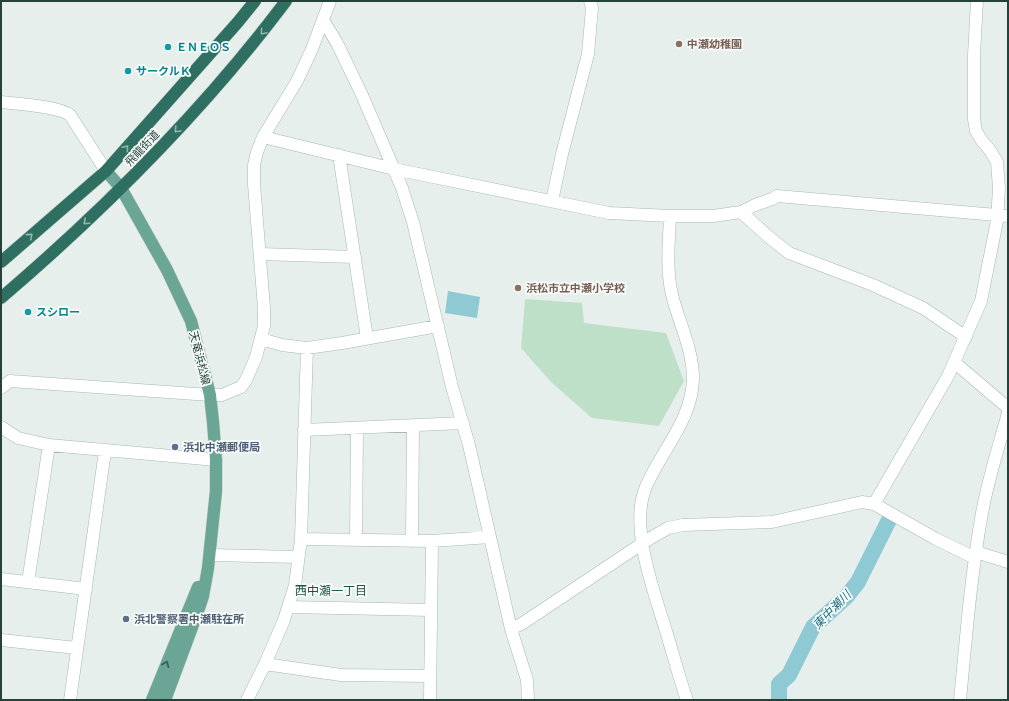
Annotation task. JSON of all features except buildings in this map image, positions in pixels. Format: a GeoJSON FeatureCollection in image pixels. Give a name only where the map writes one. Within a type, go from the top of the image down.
{"type":"FeatureCollection","features":[{"type":"Feature","properties":{"kind":"highway","name":"飛龍街道"},"geometry":{"type":"LineString","coordinates":[[1,262],[106,171],[255,1]]}},
{"type":"Feature","properties":{"kind":"highway","name":"飛龍街道"},"geometry":{"type":"LineString","coordinates":[[1,298],[96,213],[121,188],[208,96],[266,28],[286,1]]}},
{"type":"Feature","properties":{"kind":"main road","name":"天竜浜松線"},"geometry":{"type":"LineString","coordinates":[[106,171],[121,188],[167,270],[190,321],[210,395],[216,460],[216,491],[210,555],[203,596],[165,700]]}},
{"type":"Feature","properties":{"kind":"main road","name":"天竜浜松線"},"geometry":{"type":"LineString","coordinates":[[152,700],[208,568]]}},
{"type":"Feature","properties":{"kind":"street"},"geometry":{"type":"LineString","coordinates":[[1,388],[10,381],[222,395],[242,387],[256,357],[264,326],[264,308],[253,174],[257,152],[263,137],[297,81],[312,49],[330,1]]}},
{"type":"Feature","properties":{"kind":"street"},"geometry":{"type":"LineString","coordinates":[[552,201],[562,154],[588,54],[592,8],[590,1]]}},
{"type":"Feature","properties":{"kind":"street"},"geometry":{"type":"LineString","coordinates":[[874,504],[932,405],[966,337],[981,301],[1003,216],[997,162],[989,148],[982,141],[976,131],[974,119],[974,55],[977,1]]}},
{"type":"Feature","properties":{"kind":"street"},"geometry":{"type":"LineString","coordinates":[[323,20],[337,43],[353,75],[402,188],[413,222],[452,387],[469,445],[511,628],[527,680],[528,700]]}},
{"type":"Feature","properties":{"kind":"street"},"geometry":{"type":"LineString","coordinates":[[1,102],[67,112],[106,171]]}},
{"type":"Feature","properties":{"kind":"street"},"geometry":{"type":"LineString","coordinates":[[263,137],[394,169],[609,213],[670,216],[713,216],[741,212],[777,196],[1003,216]]}},
{"type":"Feature","properties":{"kind":"street"},"geometry":{"type":"LineString","coordinates":[[338,155],[367,338]]}},
{"type":"Feature","properties":{"kind":"street"},"geometry":{"type":"LineString","coordinates":[[741,212],[789,253],[874,285],[923,308],[966,337]]}},
{"type":"Feature","properties":{"kind":"street"},"geometry":{"type":"LineString","coordinates":[[670,216],[669,272],[672,294],[690,354],[693,381],[686,412],[645,489],[641,514],[642,544],[647,567],[687,700]]}},
{"type":"Feature","properties":{"kind":"street"},"geometry":{"type":"LineString","coordinates":[[260,254],[355,257]]}},
{"type":"Feature","properties":{"kind":"street"},"geometry":{"type":"LineString","coordinates":[[261,339],[282,345],[307,348],[438,326]]}},
{"type":"Feature","properties":{"kind":"street"},"geometry":{"type":"LineString","coordinates":[[247,700],[265,664],[284,620],[295,585],[301,539],[307,348]]}},
{"type":"Feature","properties":{"kind":"street"},"geometry":{"type":"LineString","coordinates":[[954,362],[1008,408]]}},
{"type":"Feature","properties":{"kind":"street"},"geometry":{"type":"LineString","coordinates":[[960,700],[975,555],[984,505],[1008,412]]}},
{"type":"Feature","properties":{"kind":"street"},"geometry":{"type":"LineString","coordinates":[[304,430],[463,423]]}},
{"type":"Feature","properties":{"kind":"street"},"geometry":{"type":"LineString","coordinates":[[412,541],[413,426]]}},
{"type":"Feature","properties":{"kind":"street"},"geometry":{"type":"LineString","coordinates":[[1,427],[18,438],[49,445],[216,460]]}},
{"type":"Feature","properties":{"kind":"street"},"geometry":{"type":"LineString","coordinates":[[356,540],[357,428]]}},
{"type":"Feature","properties":{"kind":"street"},"geometry":{"type":"LineString","coordinates":[[28,582],[49,445]]}},
{"type":"Feature","properties":{"kind":"street"},"geometry":{"type":"LineString","coordinates":[[70,700],[105,450]]}},
{"type":"Feature","properties":{"kind":"street"},"geometry":{"type":"LineString","coordinates":[[511,628],[523,623],[668,528],[683,525],[772,522],[862,502],[874,504],[936,539],[975,555],[1008,562]]}},
{"type":"Feature","properties":{"kind":"street"},"geometry":{"type":"LineString","coordinates":[[301,539],[432,541],[490,537]]}},
{"type":"Feature","properties":{"kind":"street"},"geometry":{"type":"LineString","coordinates":[[430,700],[432,541]]}},
{"type":"Feature","properties":{"kind":"street"},"geometry":{"type":"LineString","coordinates":[[210,555],[298,557]]}},
{"type":"Feature","properties":{"kind":"street"},"geometry":{"type":"LineString","coordinates":[[1,579],[86,589]]}},
{"type":"Feature","properties":{"kind":"street"},"geometry":{"type":"LineString","coordinates":[[288,607],[430,610]]}},
{"type":"Feature","properties":{"kind":"street"},"geometry":{"type":"LineString","coordinates":[[1,640],[77,648]]}},
{"type":"Feature","properties":{"kind":"street"},"geometry":{"type":"LineString","coordinates":[[265,664],[341,675],[430,676]]}},
{"type":"Feature","properties":{"kind":"green space"},"geometry":{"type":"Polygon","coordinates":[[[525,299],[582,303],[584,323],[666,333],[684,381],[659,426],[592,418],[551,382],[521,348],[525,299]]]}},
{"type":"Feature","properties":{"kind":"water"},"geometry":{"type":"Polygon","coordinates":[[[448,291],[480,297],[477,318],[445,313],[448,291]]]}},
{"type":"Feature","properties":{"kind":"waterway","name":"東中瀬川"},"geometry":{"type":"LineString","coordinates":[[779,700],[779,684],[789,675],[813,627],[847,596],[858,582],[889,520]]}},
{"type":"Feature","properties":{"kind":"place","name":"中瀬幼稚園"},"geometry":{"type":"Point","coordinates":[679,44]}},
{"type":"Feature","properties":{"kind":"place","name":"ＥＮＥＯＳ"},"geometry":{"type":"Point","coordinates":[168,47]}},
{"type":"Feature","properties":{"kind":"place","name":"サークルＫ"},"geometry":{"type":"Point","coordinates":[128,71]}},
{"type":"Feature","properties":{"kind":"place","name":"浜松市立中瀬小学校"},"geometry":{"type":"Point","coordinates":[518,288]}},
{"type":"Feature","properties":{"kind":"place","name":"スシロー"},"geometry":{"type":"Point","coordinates":[28,312]}},
{"type":"Feature","properties":{"kind":"place","name":"浜北中瀬郵便局"},"geometry":{"type":"Point","coordinates":[175,447]}},
{"type":"Feature","properties":{"kind":"place","name":"浜北警察署中瀬駐在所"},"geometry":{"type":"Point","coordinates":[126,619]}},
{"type":"Feature","properties":{"kind":"district","name":"西中瀬一丁目"},"geometry":{"type":"Point","coordinates":[331,591]}}]}
